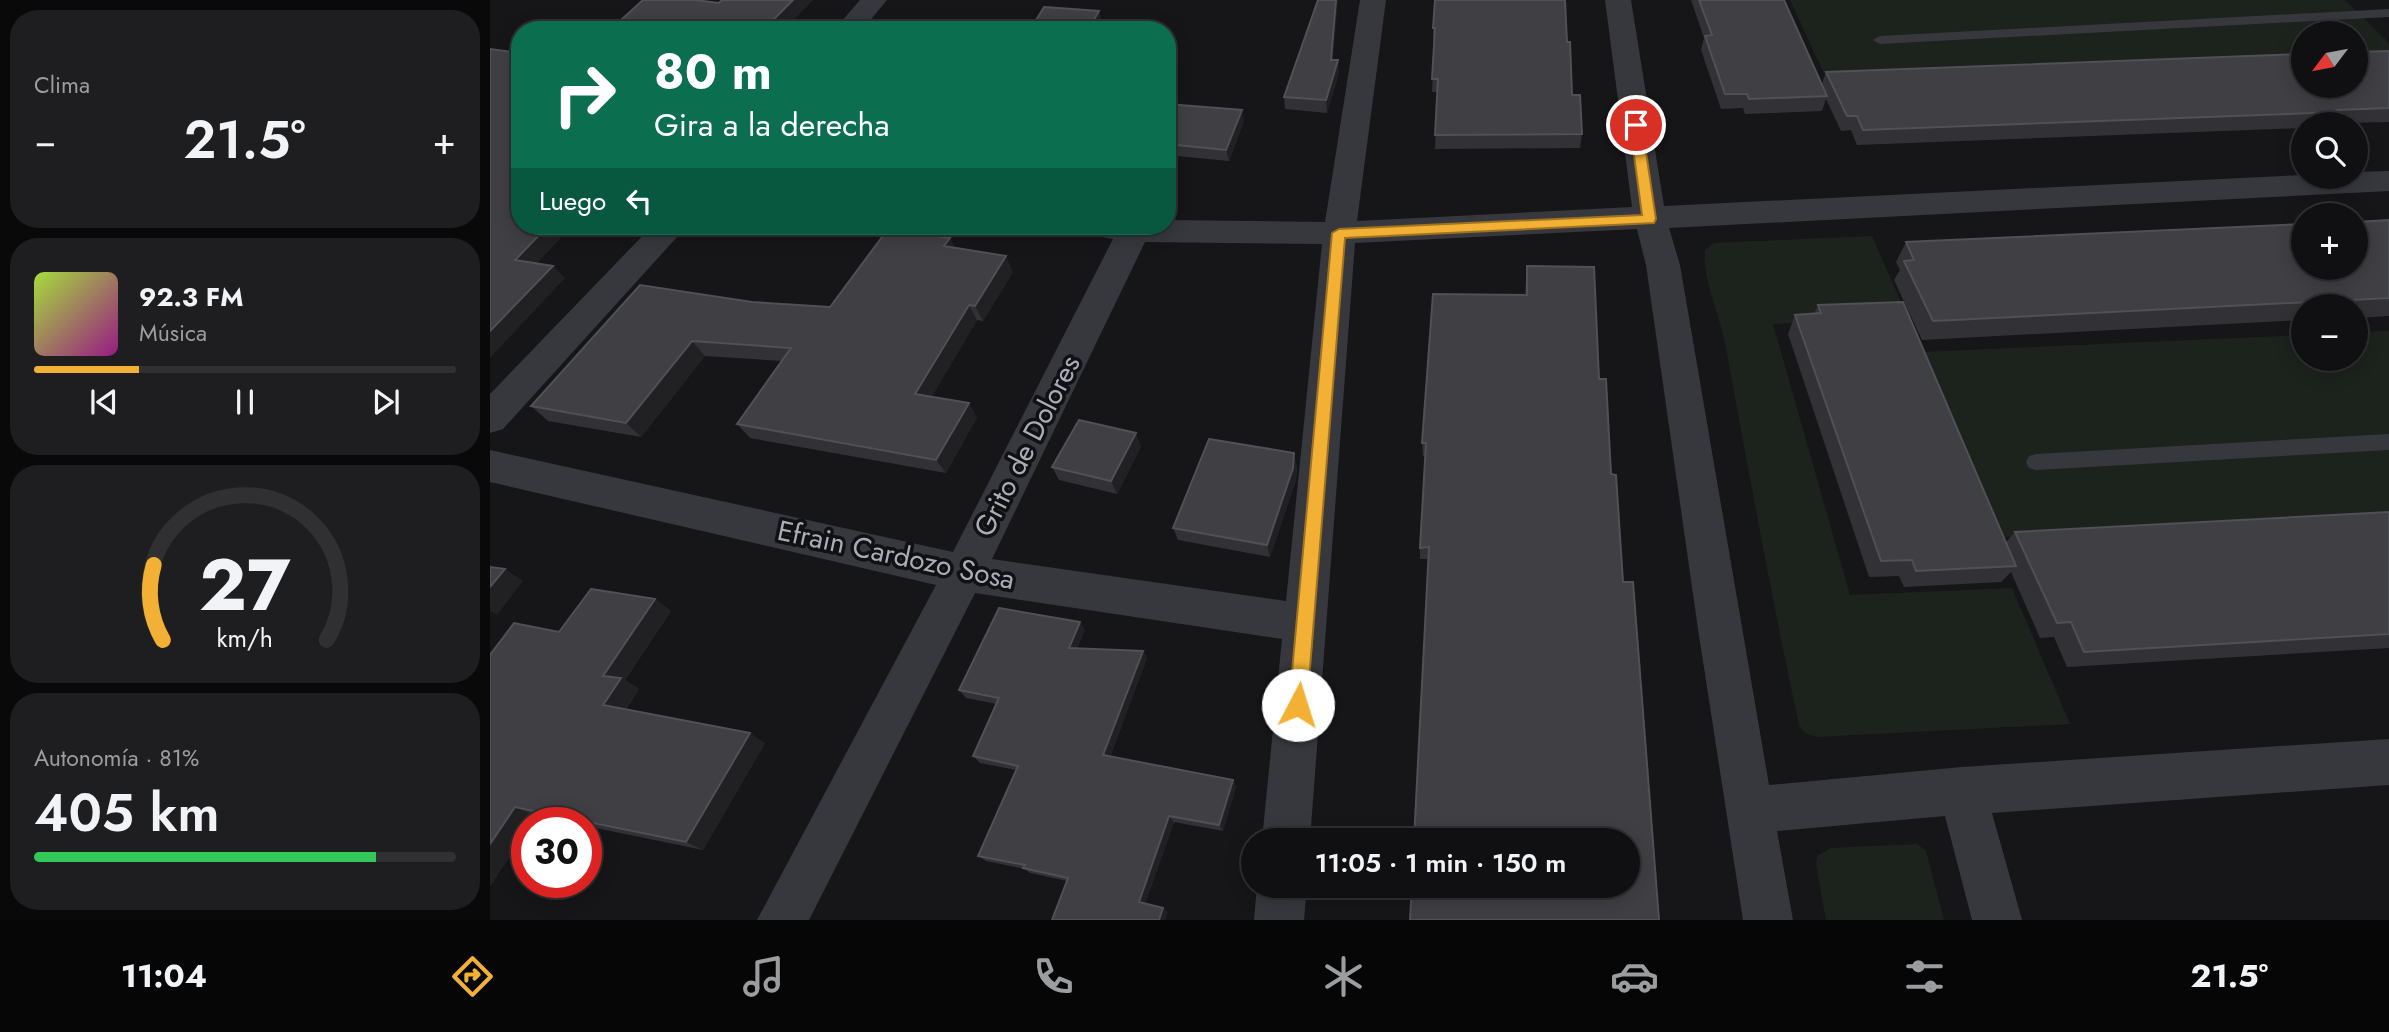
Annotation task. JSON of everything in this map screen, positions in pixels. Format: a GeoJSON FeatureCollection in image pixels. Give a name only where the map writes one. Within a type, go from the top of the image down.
{"type":"FeatureCollection","features":[{"type":"Feature","properties":{"kind":"street"},"geometry":{"type":"LineString","coordinates":[[855,21],[874,0]]}},
{"type":"Feature","properties":{"kind":"street"},"geometry":{"type":"LineString","coordinates":[[1287,828],[1339,233],[1373,0]]}},
{"type":"Feature","properties":{"kind":"street"},"geometry":{"type":"LineString","coordinates":[[1618,0],[1650,219],[1663,265],[1719,629],[1768,920]]}},
{"type":"Feature","properties":{"kind":"street"},"geometry":{"type":"LineString","coordinates":[[1176,229],[1339,233],[2389,181]]}},
{"type":"Feature","properties":{"kind":"street"},"geometry":{"type":"LineString","coordinates":[[490,418],[663,235]]}},
{"type":"Feature","properties":{"kind":"street","name":"Grito de Dolores"},"geometry":{"type":"LineString","coordinates":[[782,920],[964,573],[1113,235]]}},
{"type":"Feature","properties":{"kind":"street","name":"Efrain Cardozo Sosa"},"geometry":{"type":"LineString","coordinates":[[490,466],[964,573],[1305,623]]}},
{"type":"Feature","properties":{"kind":"street"},"geometry":{"type":"LineString","coordinates":[[1751,810],[1962,791],[2389,762]]}},
{"type":"Feature","properties":{"kind":"street"},"geometry":{"type":"LineString","coordinates":[[1962,791],[1997,920]]}},
{"type":"Feature","properties":{"kind":"street"},"geometry":{"type":"LineString","coordinates":[[1279,920],[1281,898]]}},
{"type":"Feature","properties":{"kind":"lane"},"geometry":{"type":"LineString","coordinates":[[1880,40],[2389,13]]}},
{"type":"Feature","properties":{"kind":"lane"},"geometry":{"type":"LineString","coordinates":[[2036,462],[2389,442]]}},
{"type":"Feature","properties":{"kind":"shaded area"},"geometry":{"type":"Polygon","coordinates":[[[1790,0],[2345,0],[2366,21],[2291,21],[2291,62],[1827,80],[1790,0]]]}},
{"type":"Feature","properties":{"kind":"shaded area"},"geometry":{"type":"Polygon","coordinates":[[[2368,22],[2389,43],[2389,59],[2368,60],[2368,22]]]}},
{"type":"Feature","properties":{"kind":"shaded area"},"geometry":{"type":"Polygon","coordinates":[[[1872,236],[1908,318],[1773,324],[1850,595],[2012,588],[2070,724],[1816,737],[1805,733],[1799,725],[1724,336],[1706,273],[1705,250],[1714,243],[1872,236]]]}},
{"type":"Feature","properties":{"kind":"shaded area"},"geometry":{"type":"Polygon","coordinates":[[[2389,331],[2389,518],[2003,537],[1923,352],[2291,336],[2291,371],[2368,371],[2368,332],[2389,331]]]}},
{"type":"Feature","properties":{"kind":"shaded area"},"geometry":{"type":"Polygon","coordinates":[[[1917,844],[1926,851],[1944,920],[1826,920],[1816,865],[1817,856],[1831,848],[1917,844]]]}},
{"type":"Feature","properties":{"kind":"building"},"geometry":{"type":"Polygon","coordinates":[[[643,0],[719,3],[722,0],[793,0],[772,21],[620,21],[643,0]]]}},
{"type":"Feature","properties":{"kind":"building"},"geometry":{"type":"Polygon","coordinates":[[[1318,0],[1336,0],[1331,60],[1338,60],[1326,100],[1284,97],[1318,0]]]}},
{"type":"Feature","properties":{"kind":"building"},"geometry":{"type":"Polygon","coordinates":[[[1435,0],[1565,0],[1572,95],[1580,95],[1582,134],[1435,135],[1438,79],[1432,79],[1435,0]]]}},
{"type":"Feature","properties":{"kind":"building"},"geometry":{"type":"Polygon","coordinates":[[[1699,0],[1784,0],[1827,96],[1749,99],[1747,94],[1725,94],[1705,36],[1712,35],[1699,0]]]}},
{"type":"Feature","properties":{"kind":"building"},"geometry":{"type":"Polygon","coordinates":[[[1044,7],[1099,11],[1093,21],[1035,21],[1044,7]]]}},
{"type":"Feature","properties":{"kind":"building"},"geometry":{"type":"Polygon","coordinates":[[[490,49],[511,52],[511,235],[539,235],[515,260],[553,266],[490,331],[490,49]]]}},
{"type":"Feature","properties":{"kind":"building"},"geometry":{"type":"Polygon","coordinates":[[[2389,51],[2389,108],[1863,130],[1857,116],[1847,116],[1826,72],[2291,54],[2291,98],[2368,98],[2368,52],[2389,51]]]}},
{"type":"Feature","properties":{"kind":"building"},"geometry":{"type":"Polygon","coordinates":[[[1176,105],[1242,110],[1226,150],[1176,145],[1176,105]]]}},
{"type":"Feature","properties":{"kind":"building"},"geometry":{"type":"Polygon","coordinates":[[[2389,220],[2389,298],[2368,299],[2368,294],[2291,294],[2291,303],[1933,321],[1904,261],[1914,260],[1906,242],[2291,225],[2291,280],[2368,280],[2368,221],[2389,220]]]}},
{"type":"Feature","properties":{"kind":"building"},"geometry":{"type":"Polygon","coordinates":[[[884,235],[950,238],[944,246],[1006,256],[975,306],[969,305],[915,394],[969,403],[936,460],[737,424],[791,348],[692,341],[626,423],[531,406],[640,285],[752,302],[830,307],[884,235]]]}},
{"type":"Feature","properties":{"kind":"building"},"geometry":{"type":"Polygon","coordinates":[[[1527,266],[1594,267],[1599,379],[1606,379],[1611,474],[1616,475],[1623,582],[1633,582],[1659,920],[1410,920],[1411,898],[1640,898],[1640,828],[1415,828],[1429,547],[1420,548],[1426,443],[1422,443],[1433,294],[1527,295],[1527,266]]]}},
{"type":"Feature","properties":{"kind":"building"},"geometry":{"type":"Polygon","coordinates":[[[1903,302],[2016,566],[1916,571],[1912,560],[1881,561],[1795,315],[1821,313],[1818,305],[1903,302]]]}},
{"type":"Feature","properties":{"kind":"building"},"geometry":{"type":"Polygon","coordinates":[[[1079,420],[1136,433],[1111,481],[1052,467],[1079,420]]]}},
{"type":"Feature","properties":{"kind":"building"},"geometry":{"type":"Polygon","coordinates":[[[1209,439],[1294,453],[1293,468],[1267,545],[1173,528],[1209,439]]]}},
{"type":"Feature","properties":{"kind":"building"},"geometry":{"type":"Polygon","coordinates":[[[2389,512],[2389,634],[2084,652],[2071,622],[2057,623],[2015,532],[2389,512]]]}},
{"type":"Feature","properties":{"kind":"building"},"geometry":{"type":"Polygon","coordinates":[[[490,567],[505,569],[490,587],[490,567]]]}},
{"type":"Feature","properties":{"kind":"building"},"geometry":{"type":"Polygon","coordinates":[[[591,589],[655,599],[603,676],[621,678],[603,705],[750,733],[686,842],[602,825],[602,807],[511,807],[511,813],[490,844],[490,655],[514,623],[559,632],[591,589]]]}},
{"type":"Feature","properties":{"kind":"building"},"geometry":{"type":"Polygon","coordinates":[[[999,608],[1080,622],[1069,648],[1143,651],[1103,755],[1233,780],[1219,825],[1169,816],[1139,902],[1163,908],[1159,920],[1052,920],[1068,878],[1023,868],[1025,865],[978,856],[1018,766],[973,756],[999,698],[959,690],[999,608]]]}},
{"type":"Feature","properties":{"kind":"route"},"geometry":{"type":"LineString","coordinates":[[1298,705],[1339,233],[1650,219],[1636,125]]}}]}
